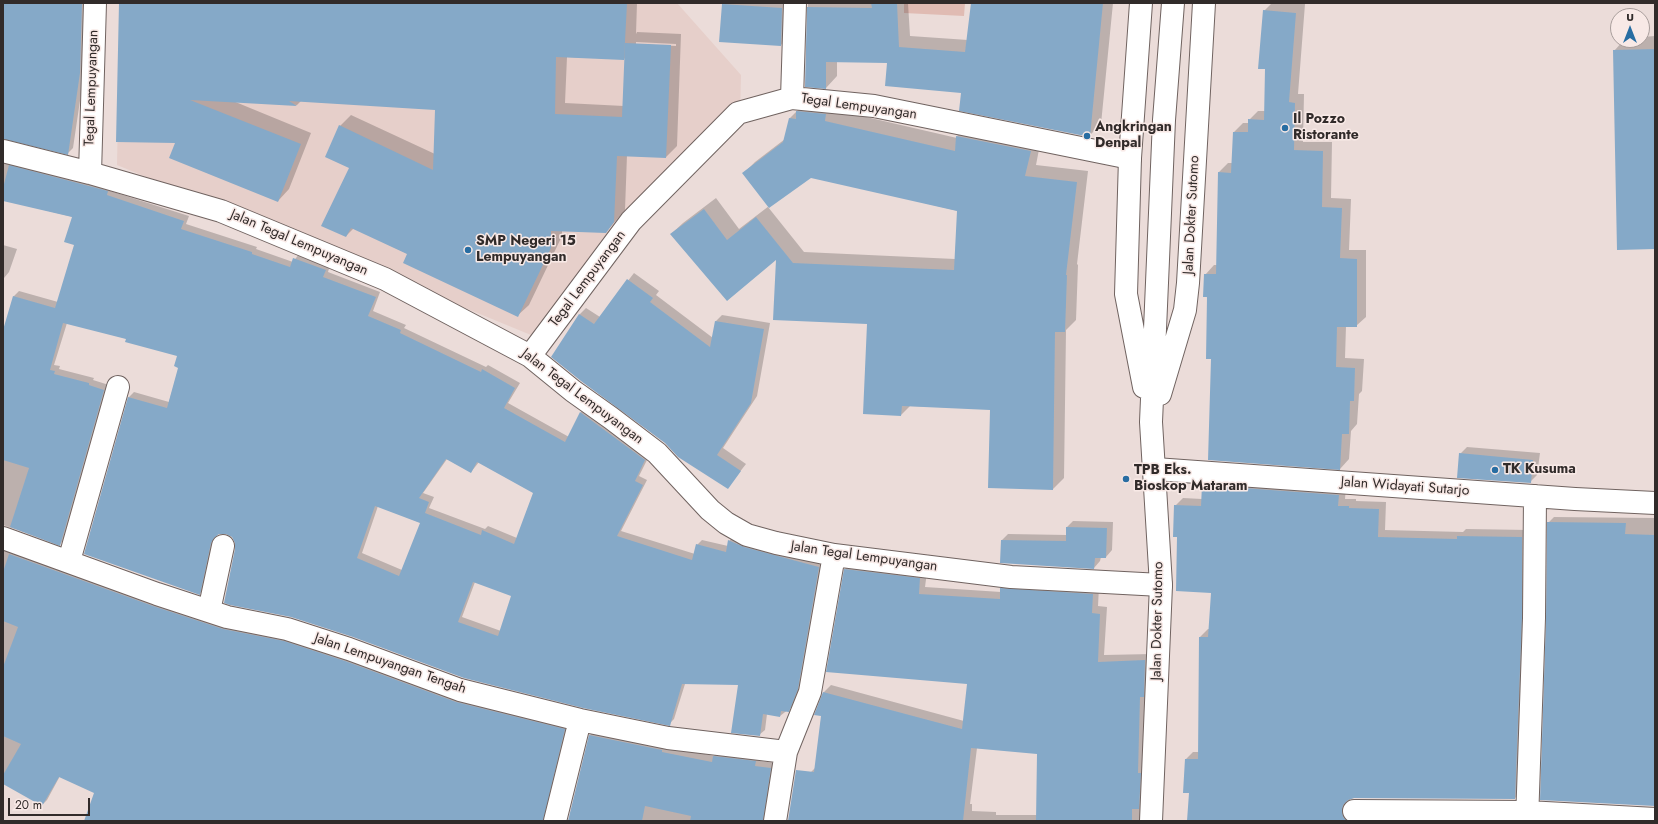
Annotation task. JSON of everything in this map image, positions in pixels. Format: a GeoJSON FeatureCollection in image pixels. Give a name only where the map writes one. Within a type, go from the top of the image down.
{"type":"FeatureCollection","features":[{"type":"Feature","properties":{"kind":"street","name":"Tegal Lempuyangan"},"geometry":{"type":"LineString","coordinates":[[90,173],[95,3]]}},
{"type":"Feature","properties":{"kind":"street"},"geometry":{"type":"LineString","coordinates":[[792,98],[795,3]]}},
{"type":"Feature","properties":{"kind":"street","name":"Jalan Dokter Sutomo"},"geometry":{"type":"LineString","coordinates":[[1141,3],[1130,158],[1126,294],[1151,422]]}},
{"type":"Feature","properties":{"kind":"street","name":"Jalan Dokter Sutomo"},"geometry":{"type":"LineString","coordinates":[[1151,821],[1161,586],[1151,422],[1164,120],[1173,3]]}},
{"type":"Feature","properties":{"kind":"street","name":"Jalan Dokter Sutomo"},"geometry":{"type":"LineString","coordinates":[[1151,422],[1185,310],[1190,250],[1204,3]]}},
{"type":"Feature","properties":{"kind":"street","name":"Tegal Lempuyangan"},"geometry":{"type":"LineString","coordinates":[[530,356],[631,221],[738,114],[792,98],[874,106],[1130,158]]}},
{"type":"Feature","properties":{"kind":"street","name":"Jalan Tegal Lempuyangan"},"geometry":{"type":"LineString","coordinates":[[3,151],[90,173],[221,211],[386,279],[530,356],[573,391],[657,453],[710,510],[726,523],[746,535],[834,555],[1011,577],[1161,586]]}},
{"type":"Feature","properties":{"kind":"street"},"geometry":{"type":"LineString","coordinates":[[69,562],[118,387]]}},
{"type":"Feature","properties":{"kind":"street","name":"Jalan Widayati Sutarjo"},"geometry":{"type":"LineString","coordinates":[[1154,469],[1655,503]]}},
{"type":"Feature","properties":{"kind":"street"},"geometry":{"type":"LineString","coordinates":[[1527,816],[1534,618],[1535,496]]}},
{"type":"Feature","properties":{"kind":"street","name":"Jalan Lempuyangan Tengah"},"geometry":{"type":"LineString","coordinates":[[3,538],[137,587],[208,611],[228,617],[287,629],[349,649],[460,690],[580,720],[668,738],[786,752]]}},
{"type":"Feature","properties":{"kind":"street"},"geometry":{"type":"LineString","coordinates":[[208,611],[223,546]]}},
{"type":"Feature","properties":{"kind":"street"},"geometry":{"type":"LineString","coordinates":[[775,821],[786,752],[810,692],[834,555]]}},
{"type":"Feature","properties":{"kind":"street"},"geometry":{"type":"LineString","coordinates":[[555,821],[580,720]]}},
{"type":"Feature","properties":{"kind":"street"},"geometry":{"type":"LineString","coordinates":[[1354,811],[1655,819]]}},
{"type":"Feature","properties":{"kind":"shaded area","name":"SMP Negeri 15 Lempuyangan"},"geometry":{"type":"Polygon","coordinates":[[[120,3],[677,3],[741,75],[740,118],[531,335],[117,165],[120,3]]]}},
{"type":"Feature","properties":{"kind":"shaded area"},"geometry":{"type":"Polygon","coordinates":[[[904,3],[965,3],[964,16],[904,13],[904,3]]]}},
{"type":"Feature","properties":{"kind":"building"},"geometry":{"type":"Polygon","coordinates":[[[3,3],[82,3],[80,73],[68,155],[3,139],[3,3]]]}},
{"type":"Feature","properties":{"kind":"building","name":"SMP Negeri 15 Lempuyangan"},"geometry":{"type":"Polygon","coordinates":[[[119,3],[627,3],[624,60],[556,57],[555,114],[622,117],[625,43],[671,45],[666,158],[617,156],[614,222],[606,233],[551,231],[551,248],[518,317],[403,263],[407,254],[351,228],[346,237],[321,226],[349,168],[325,157],[339,125],[433,170],[435,110],[289,101],[297,106],[190,100],[301,144],[278,202],[169,158],[175,143],[116,142],[119,3]]]}},
{"type":"Feature","properties":{"kind":"building"},"geometry":{"type":"Polygon","coordinates":[[[871,3],[897,3],[899,47],[965,52],[971,3],[1103,3],[1090,137],[959,111],[961,93],[885,86],[887,63],[826,62],[826,89],[805,87],[807,7],[872,8],[871,3]]]}},
{"type":"Feature","properties":{"kind":"building"},"geometry":{"type":"Polygon","coordinates":[[[722,4],[782,8],[781,46],[719,42],[722,4]]]}},
{"type":"Feature","properties":{"kind":"building"},"geometry":{"type":"Polygon","coordinates":[[[1263,10],[1296,13],[1289,102],[1295,103],[1294,150],[1323,151],[1322,207],[1342,208],[1340,258],[1357,259],[1357,327],[1337,327],[1336,367],[1355,368],[1354,401],[1350,401],[1349,434],[1342,434],[1340,470],[1208,460],[1211,359],[1206,359],[1207,297],[1203,297],[1204,274],[1216,274],[1218,172],[1231,173],[1233,132],[1248,132],[1248,119],[1264,120],[1265,69],[1258,69],[1263,10]]]}},
{"type":"Feature","properties":{"kind":"building"},"geometry":{"type":"Polygon","coordinates":[[[1655,49],[1655,249],[1617,250],[1613,50],[1655,49]]]}},
{"type":"Feature","properties":{"kind":"building"},"geometry":{"type":"Polygon","coordinates":[[[796,111],[826,114],[825,121],[955,151],[956,136],[1031,151],[1025,176],[1077,182],[1066,275],[1065,332],[1055,332],[1053,490],[988,488],[990,410],[902,406],[901,416],[863,414],[867,324],[773,320],[776,260],[727,301],[670,234],[704,209],[727,240],[756,217],[793,263],[954,270],[957,211],[811,178],[769,208],[742,173],[783,142],[789,118],[796,119],[796,111]]]}},
{"type":"Feature","properties":{"kind":"building"},"geometry":{"type":"Polygon","coordinates":[[[9,165],[108,191],[107,195],[184,221],[181,229],[252,252],[252,254],[290,267],[293,258],[326,270],[323,277],[376,297],[368,316],[401,330],[400,333],[481,372],[482,369],[515,388],[504,408],[565,442],[580,412],[645,460],[635,481],[643,485],[617,536],[692,560],[696,544],[726,552],[728,540],[744,547],[819,567],[798,689],[789,712],[781,711],[780,717],[763,714],[760,736],[731,733],[738,685],[682,684],[670,726],[583,708],[464,678],[353,637],[291,617],[230,605],[224,603],[235,543],[232,537],[226,534],[219,534],[211,543],[200,595],[84,554],[128,397],[167,408],[178,368],[174,366],[177,356],[125,342],[126,339],[63,323],[50,370],[55,371],[54,374],[89,383],[89,385],[104,390],[60,546],[10,527],[29,468],[3,460],[3,330],[13,296],[55,308],[74,245],[64,242],[72,217],[3,201],[3,188],[9,165]],[[446,459],[419,498],[429,502],[425,513],[481,535],[482,530],[514,544],[533,493],[477,462],[471,473],[446,459]],[[375,506],[357,558],[399,576],[420,523],[375,506]],[[473,582],[458,622],[498,636],[511,596],[473,582]]]}},
{"type":"Feature","properties":{"kind":"building"},"geometry":{"type":"Polygon","coordinates":[[[627,279],[653,298],[650,302],[710,347],[715,321],[764,329],[751,403],[717,455],[741,471],[728,489],[678,457],[665,443],[551,357],[579,314],[594,324],[627,279]]]}},
{"type":"Feature","properties":{"kind":"building","name":"TK Kusuma"},"geometry":{"type":"Polygon","coordinates":[[[1459,453],[1533,460],[1531,483],[1457,478],[1459,453]]]}},
{"type":"Feature","properties":{"kind":"building"},"geometry":{"type":"Polygon","coordinates":[[[1202,485],[1339,495],[1338,506],[1379,509],[1378,537],[1457,539],[1457,536],[1522,537],[1522,618],[1515,799],[1354,798],[1348,800],[1343,805],[1343,817],[1347,821],[1187,821],[1189,793],[1183,793],[1185,759],[1198,759],[1199,637],[1208,637],[1211,593],[1176,591],[1177,537],[1173,537],[1174,505],[1201,506],[1202,485]]]}},
{"type":"Feature","properties":{"kind":"building"},"geometry":{"type":"Polygon","coordinates":[[[1547,522],[1626,523],[1625,534],[1655,535],[1655,806],[1540,800],[1546,618],[1547,522]]]}},
{"type":"Feature","properties":{"kind":"building"},"geometry":{"type":"Polygon","coordinates":[[[1066,527],[1107,528],[1106,558],[1095,558],[1094,569],[1000,563],[1001,540],[1066,541],[1066,527]]]}},
{"type":"Feature","properties":{"kind":"building"},"geometry":{"type":"Polygon","coordinates":[[[9,554],[153,606],[223,629],[284,641],[345,661],[456,702],[565,729],[543,821],[84,821],[94,793],[59,777],[42,806],[3,784],[3,775],[21,744],[3,736],[3,667],[18,627],[3,621],[3,572],[9,554]]]}},
{"type":"Feature","properties":{"kind":"building"},"geometry":{"type":"Polygon","coordinates":[[[844,569],[920,578],[919,594],[1000,599],[1000,588],[1093,594],[1092,613],[1100,614],[1098,662],[1145,660],[1144,697],[1140,697],[1138,773],[1141,773],[1139,809],[1132,809],[1132,821],[1036,821],[1037,754],[971,748],[963,821],[788,821],[796,770],[814,772],[821,716],[814,715],[823,692],[962,729],[967,684],[826,672],[844,569]]]}},
{"type":"Feature","properties":{"kind":"building"},"geometry":{"type":"Polygon","coordinates":[[[589,735],[712,762],[713,756],[756,761],[755,766],[771,768],[763,821],[690,821],[691,816],[645,806],[642,821],[568,821],[589,735]]]}},
{"type":"Feature","properties":{"kind":"place","name":"Il Pozzo Ristorante"},"geometry":{"type":"Point","coordinates":[1285,128]}},
{"type":"Feature","properties":{"kind":"place","name":"Angkringan Denpal"},"geometry":{"type":"Point","coordinates":[1087,136]}},
{"type":"Feature","properties":{"kind":"place","name":"SMP Negeri 15 Lempuyangan"},"geometry":{"type":"Point","coordinates":[468,250]}},
{"type":"Feature","properties":{"kind":"place","name":"TK Kusuma"},"geometry":{"type":"Point","coordinates":[1495,470]}},
{"type":"Feature","properties":{"kind":"place","name":"TPB Eks. Bioskop Mataram"},"geometry":{"type":"Point","coordinates":[1126,479]}}]}
